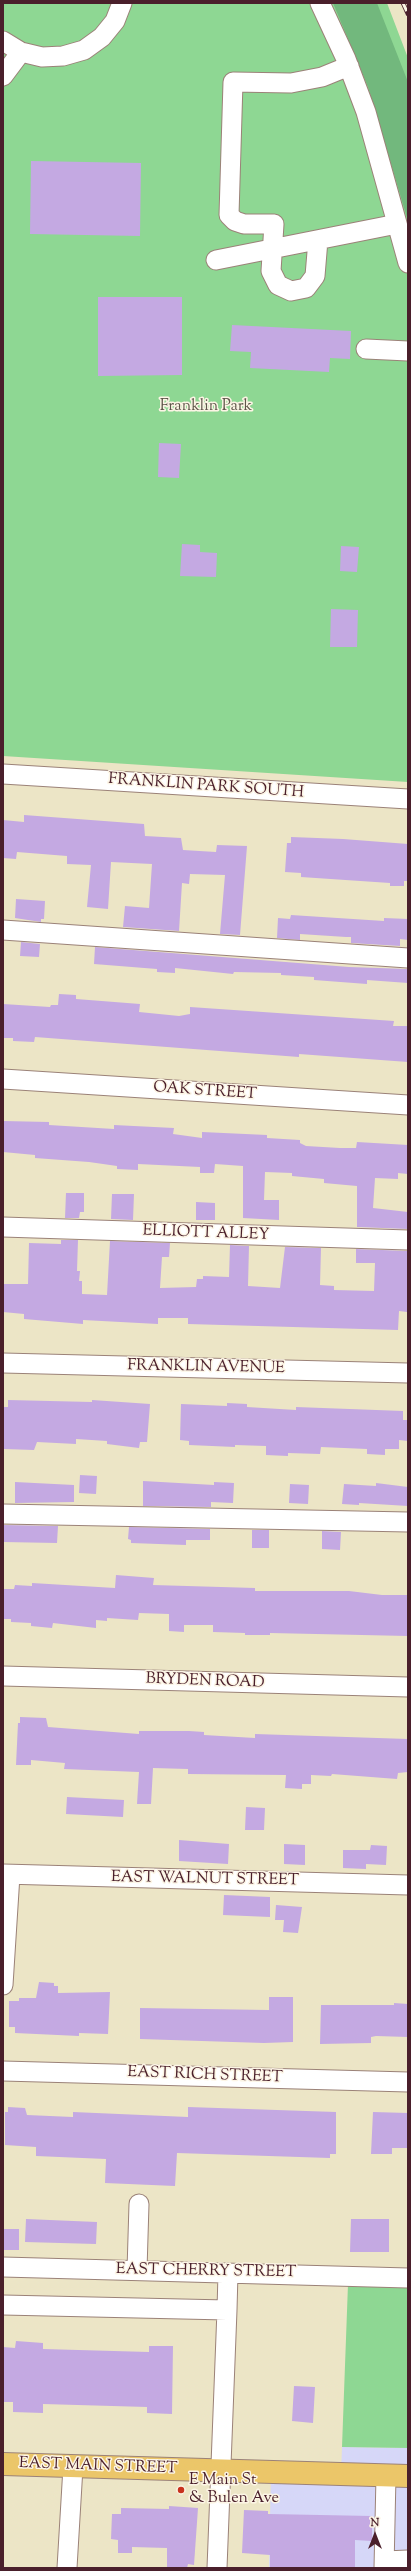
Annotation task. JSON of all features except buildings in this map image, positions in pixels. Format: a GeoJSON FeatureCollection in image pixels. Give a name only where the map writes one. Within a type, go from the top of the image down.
{"type":"FeatureCollection","features":[{"type":"Feature","properties":{"kind":"main road","name":"EAST MAIN STREET"},"geometry":{"type":"LineString","coordinates":[[3,2464],[408,2476]]}},
{"type":"Feature","properties":{"kind":"street"},"geometry":{"type":"LineString","coordinates":[[3,41],[21,52],[42,57],[63,56],[84,50],[102,37],[115,20],[122,3]]}},
{"type":"Feature","properties":{"kind":"street"},"geometry":{"type":"LineString","coordinates":[[320,3],[349,66],[366,112],[408,262]]}},
{"type":"Feature","properties":{"kind":"street"},"geometry":{"type":"LineString","coordinates":[[3,76],[21,52]]}},
{"type":"Feature","properties":{"kind":"street"},"geometry":{"type":"LineString","coordinates":[[318,240],[315,276],[312,283],[299,291],[284,289],[273,278],[271,271],[274,224],[244,224],[235,221],[229,215],[233,82],[291,83],[322,76],[349,66]]}},
{"type":"Feature","properties":{"kind":"street"},"geometry":{"type":"LineString","coordinates":[[216,260],[397,224]]}},
{"type":"Feature","properties":{"kind":"street"},"geometry":{"type":"LineString","coordinates":[[366,349],[408,351]]}},
{"type":"Feature","properties":{"kind":"street","name":"FRANKLIN PARK SOUTH"},"geometry":{"type":"LineString","coordinates":[[3,774],[408,800]]}},
{"type":"Feature","properties":{"kind":"street"},"geometry":{"type":"LineString","coordinates":[[3,930],[408,958]]}},
{"type":"Feature","properties":{"kind":"street","name":"OAK STREET"},"geometry":{"type":"LineString","coordinates":[[3,1079],[408,1105]]}},
{"type":"Feature","properties":{"kind":"street","name":"ELLIOTT ALLEY"},"geometry":{"type":"LineString","coordinates":[[3,1226],[408,1240]]}},
{"type":"Feature","properties":{"kind":"street","name":"FRANKLIN AVENUE"},"geometry":{"type":"LineString","coordinates":[[3,1363],[408,1373]]}},
{"type":"Feature","properties":{"kind":"street"},"geometry":{"type":"LineString","coordinates":[[3,1514],[408,1522]]}},
{"type":"Feature","properties":{"kind":"street","name":"BRYDEN ROAD"},"geometry":{"type":"LineString","coordinates":[[3,1676],[408,1687]]}},
{"type":"Feature","properties":{"kind":"street"},"geometry":{"type":"LineString","coordinates":[[3,1985],[7,1875]]}},
{"type":"Feature","properties":{"kind":"street","name":"EAST WALNUT STREET"},"geometry":{"type":"LineString","coordinates":[[7,1875],[408,1885]]}},
{"type":"Feature","properties":{"kind":"street","name":"EAST RICH STREET"},"geometry":{"type":"LineString","coordinates":[[3,2071],[408,2082]]}},
{"type":"Feature","properties":{"kind":"street"},"geometry":{"type":"LineString","coordinates":[[137,2270],[139,2204]]}},
{"type":"Feature","properties":{"kind":"street","name":"EAST CHERRY STREET"},"geometry":{"type":"LineString","coordinates":[[3,2267],[408,2278]]}},
{"type":"Feature","properties":{"kind":"street"},"geometry":{"type":"LineString","coordinates":[[216,2568],[222,2471],[228,2273]]}},
{"type":"Feature","properties":{"kind":"street"},"geometry":{"type":"LineString","coordinates":[[3,2305],[227,2310]]}},
{"type":"Feature","properties":{"kind":"street"},"geometry":{"type":"LineString","coordinates":[[68,2568],[73,2466]]}},
{"type":"Feature","properties":{"kind":"street"},"geometry":{"type":"LineString","coordinates":[[386,2476],[385,2564],[408,2560]]}},
{"type":"Feature","properties":{"kind":"shaded area"},"geometry":{"type":"Polygon","coordinates":[[[342,2447],[408,2448],[408,2568],[269,2568],[271,2471],[341,2472],[342,2447]]]}},
{"type":"Feature","properties":{"kind":"green space","name":"Franklin Park"},"geometry":{"type":"Polygon","coordinates":[[[3,3],[387,3],[408,58],[408,782],[3,756],[3,3]]]}},
{"type":"Feature","properties":{"kind":"green space"},"geometry":{"type":"Polygon","coordinates":[[[333,3],[377,3],[408,82],[408,221],[368,87],[333,3]]]}},
{"type":"Feature","properties":{"kind":"green space"},"geometry":{"type":"Polygon","coordinates":[[[348,2284],[408,2286],[408,2448],[342,2447],[348,2284]]]}},
{"type":"Feature","properties":{"kind":"railway"},"geometry":{"type":"LineString","coordinates":[[403,3],[408,14]]}},
{"type":"Feature","properties":{"kind":"place","name":"E Main St & Bulen Ave"},"geometry":{"type":"Point","coordinates":[181,2490]}}]}
